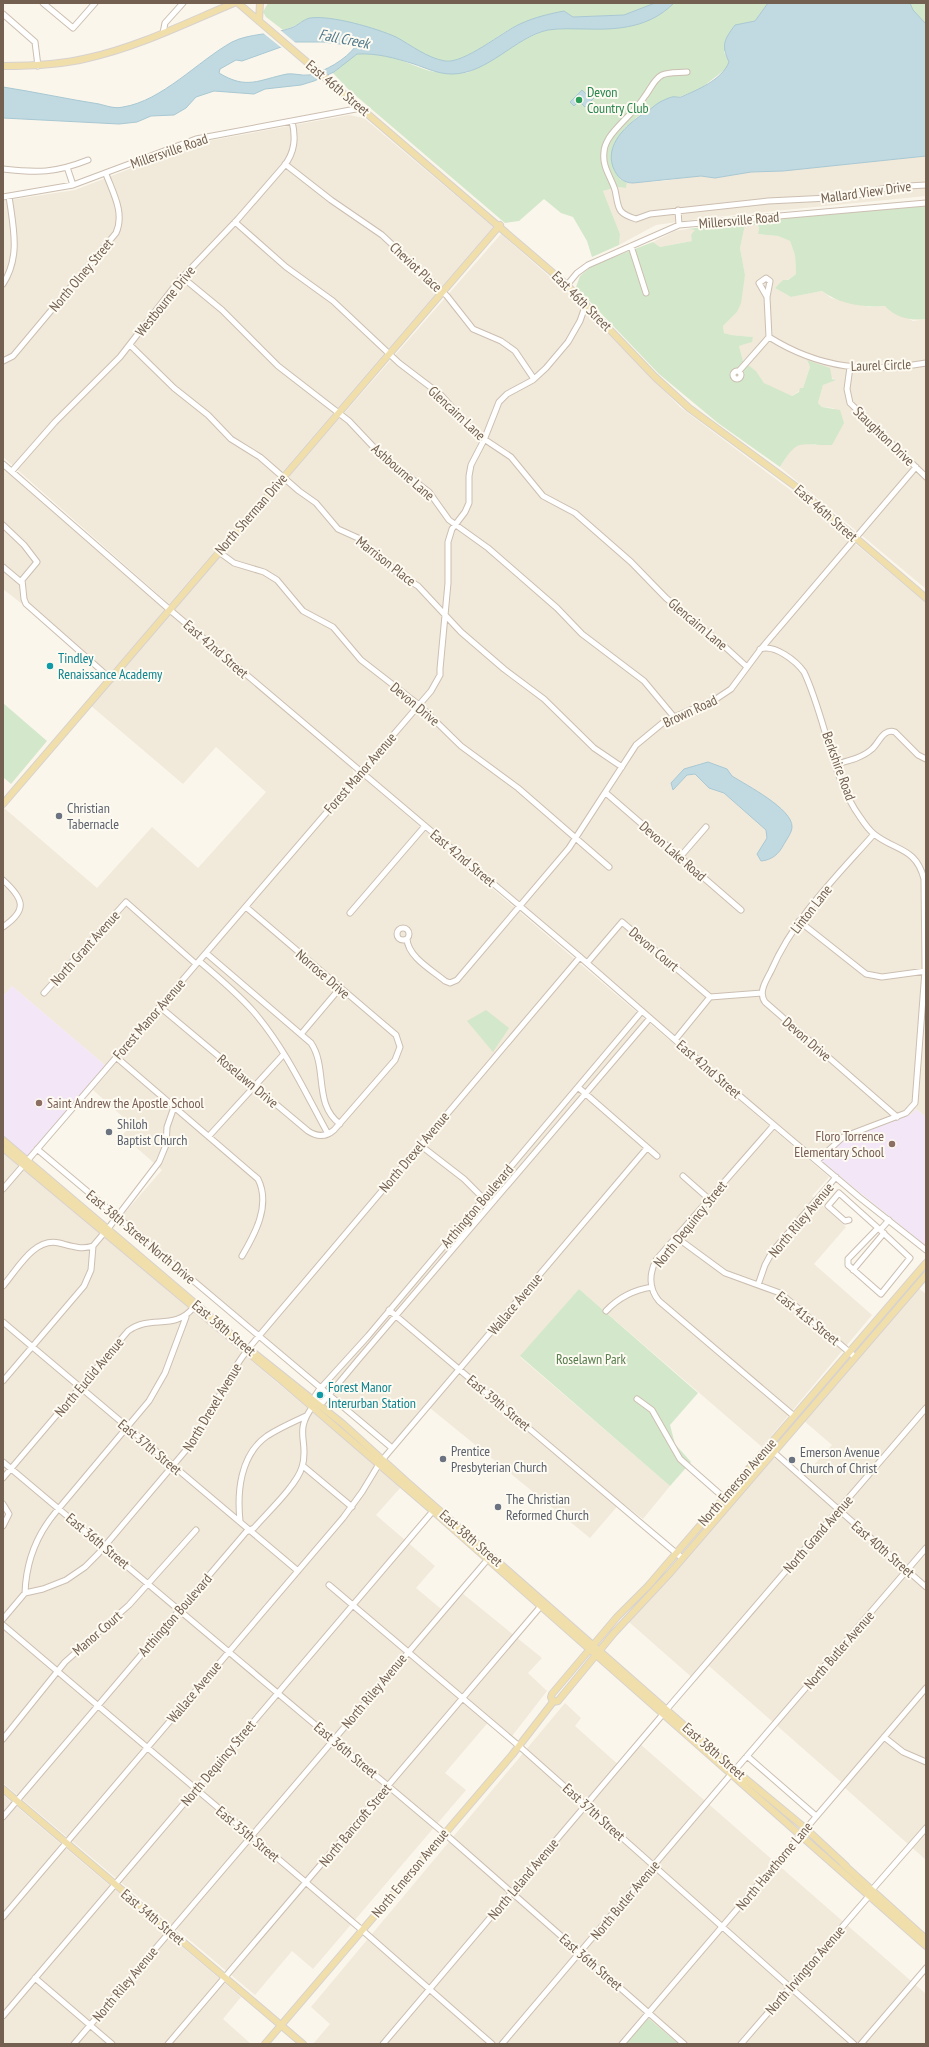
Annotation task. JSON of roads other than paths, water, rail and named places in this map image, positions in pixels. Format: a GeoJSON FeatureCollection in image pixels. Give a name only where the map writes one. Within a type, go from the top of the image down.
{"type":"FeatureCollection","features":[{"type":"Feature","properties":{"kind":"main road"},"geometry":{"type":"LineString","coordinates":[[3,66],[38,66],[72,62],[98,56],[163,33],[234,3]]}},
{"type":"Feature","properties":{"kind":"main road","name":"East 46th Street"},"geometry":{"type":"LineString","coordinates":[[238,3],[500,225],[567,285],[655,377],[689,408],[785,477],[926,598]]}},
{"type":"Feature","properties":{"kind":"main road"},"geometry":{"type":"LineString","coordinates":[[260,3],[262,23]]}},
{"type":"Feature","properties":{"kind":"main road","name":"North Sherman Drive"},"geometry":{"type":"LineString","coordinates":[[3,804],[500,225]]}},
{"type":"Feature","properties":{"kind":"main road","name":"East 38th Street"},"geometry":{"type":"LineString","coordinates":[[3,1140],[26,1162],[193,1308],[315,1404],[381,1461],[665,1711],[800,1835],[926,1939]]}},
{"type":"Feature","properties":{"kind":"main road","name":"East 38th Street"},"geometry":{"type":"LineString","coordinates":[[3,1148],[26,1162]]}},
{"type":"Feature","properties":{"kind":"main road","name":"East 38th Street"},"geometry":{"type":"LineString","coordinates":[[105,1231],[247,1350]]}},
{"type":"Feature","properties":{"kind":"main road","name":"North Emerson Avenue"},"geometry":{"type":"LineString","coordinates":[[553,1702],[551,1697],[552,1694],[592,1646],[724,1498],[926,1263]]}},
{"type":"Feature","properties":{"kind":"main road","name":"North Emerson Avenue"},"geometry":{"type":"LineString","coordinates":[[266,2044],[519,1746],[553,1702],[558,1701],[598,1652],[730,1503],[926,1275]]}},
{"type":"Feature","properties":{"kind":"main road","name":"East 38th Street"},"geometry":{"type":"LineString","coordinates":[[381,1461],[433,1511],[541,1606],[592,1646]]}},
{"type":"Feature","properties":{"kind":"main road","name":"East 38th Street"},"geometry":{"type":"LineString","coordinates":[[733,1772],[805,1828],[926,1946]]}},
{"type":"Feature","properties":{"kind":"main road","name":"East 34th Street"},"geometry":{"type":"LineString","coordinates":[[3,1789],[303,2044]]}},
{"type":"Feature","properties":{"kind":"street"},"geometry":{"type":"LineString","coordinates":[[43,3],[73,28],[95,3]]}},
{"type":"Feature","properties":{"kind":"street"},"geometry":{"type":"LineString","coordinates":[[163,33],[165,23],[183,3]]}},
{"type":"Feature","properties":{"kind":"street"},"geometry":{"type":"LineString","coordinates":[[3,14],[35,42],[38,66]]}},
{"type":"Feature","properties":{"kind":"street","name":"Mallard View Drive"},"geometry":{"type":"LineString","coordinates":[[686,72],[666,74],[659,77],[640,103],[607,142],[604,150],[604,162],[615,191],[619,209],[628,216],[636,219],[650,214],[678,210],[768,201],[843,198],[890,187],[926,185]]}},
{"type":"Feature","properties":{"kind":"street","name":"Millersville Road"},"geometry":{"type":"LineString","coordinates":[[3,197],[73,185],[106,174],[196,139],[361,108]]}},
{"type":"Feature","properties":{"kind":"street","name":"Westbourne Drive"},"geometry":{"type":"LineString","coordinates":[[12,471],[49,428],[109,369],[130,345],[182,277],[235,222],[285,164],[294,145],[292,121]]}},
{"type":"Feature","properties":{"kind":"street"},"geometry":{"type":"LineString","coordinates":[[3,169],[31,173],[68,167],[88,160]]}},
{"type":"Feature","properties":{"kind":"street","name":"Cheviot Place"},"geometry":{"type":"LineString","coordinates":[[285,164],[331,200],[382,235],[454,303],[473,329],[501,341],[515,351],[534,379]]}},
{"type":"Feature","properties":{"kind":"street"},"geometry":{"type":"LineString","coordinates":[[68,167],[73,185]]}},
{"type":"Feature","properties":{"kind":"street","name":"North Olney Street"},"geometry":{"type":"LineString","coordinates":[[3,360],[13,356],[116,233],[119,224],[119,212],[106,174]]}},
{"type":"Feature","properties":{"kind":"street"},"geometry":{"type":"LineString","coordinates":[[3,284],[11,268],[15,251],[9,196]]}},
{"type":"Feature","properties":{"kind":"street","name":"Millersville Road"},"geometry":{"type":"LineString","coordinates":[[567,285],[577,273],[588,265],[679,225],[926,203]]}},
{"type":"Feature","properties":{"kind":"street"},"geometry":{"type":"LineString","coordinates":[[678,210],[679,225]]}},
{"type":"Feature","properties":{"kind":"street","name":"Glencairn Lane"},"geometry":{"type":"LineString","coordinates":[[235,222],[286,267],[333,301],[389,353],[441,395],[472,430],[484,440],[508,455],[538,491],[550,501],[575,513],[631,562],[671,602],[747,667]]}},
{"type":"Feature","properties":{"kind":"street"},"geometry":{"type":"LineString","coordinates":[[631,246],[646,293]]}},
{"type":"Feature","properties":{"kind":"street","name":"Ashbourne Lane"},"geometry":{"type":"LineString","coordinates":[[182,277],[222,310],[278,366],[306,386],[355,426],[390,462],[430,492],[449,520],[488,548],[557,608],[582,634],[640,677],[656,693],[674,717]]}},
{"type":"Feature","properties":{"kind":"street"},"geometry":{"type":"LineString","coordinates":[[739,371],[769,337],[767,297]]}},
{"type":"Feature","properties":{"kind":"street","name":"Forest Manor Avenue"},"geometry":{"type":"LineString","coordinates":[[3,1189],[431,691],[440,675],[445,615],[448,542],[456,524],[469,503],[470,468],[484,440],[495,410],[501,399],[534,379],[565,347],[580,322],[586,304]]}},
{"type":"Feature","properties":{"kind":"street","name":"Laurel Circle"},"geometry":{"type":"LineString","coordinates":[[769,337],[808,357],[850,367],[882,368],[926,363]]}},
{"type":"Feature","properties":{"kind":"street","name":"Marrison Place"},"geometry":{"type":"LineString","coordinates":[[130,345],[179,392],[208,415],[231,439],[260,457],[323,509],[338,529],[358,538],[400,575],[418,586],[461,632],[496,662],[553,706],[594,748],[622,767]]}},
{"type":"Feature","properties":{"kind":"street","name":"Staughton Drive"},"geometry":{"type":"LineString","coordinates":[[850,367],[847,389],[850,403],[926,477]]}},
{"type":"Feature","properties":{"kind":"street","name":"East 42nd Street"},"geometry":{"type":"LineString","coordinates":[[3,464],[170,610],[580,957],[774,1125],[926,1250]]}},
{"type":"Feature","properties":{"kind":"street","name":"Brown Road"},"geometry":{"type":"LineString","coordinates":[[407,939],[408,947],[413,954],[445,981],[452,983],[458,979],[576,838],[606,793],[632,749],[658,726],[674,717],[721,697],[736,683],[760,649],[916,467]]}},
{"type":"Feature","properties":{"kind":"street"},"geometry":{"type":"LineString","coordinates":[[3,525],[24,545],[37,562],[22,579],[26,604],[111,679]]}},
{"type":"Feature","properties":{"kind":"street","name":"Devon Drive"},"geometry":{"type":"LineString","coordinates":[[219,552],[238,564],[273,576],[282,584],[303,611],[333,627],[354,654],[419,705],[465,749],[518,788],[609,867]]}},
{"type":"Feature","properties":{"kind":"street"},"geometry":{"type":"LineString","coordinates":[[3,566],[22,583]]}},
{"type":"Feature","properties":{"kind":"street","name":"Berkshire Road"},"geometry":{"type":"LineString","coordinates":[[760,649],[773,648],[797,664],[804,672],[836,764],[852,804],[874,834],[904,850],[917,861],[923,873],[925,896],[925,971],[916,1098],[911,1109],[897,1117],[847,1135],[817,1161]]}},
{"type":"Feature","properties":{"kind":"street"},"geometry":{"type":"LineString","coordinates":[[836,764],[865,754],[874,747],[885,733],[890,731],[895,732],[918,755],[926,759]]}},
{"type":"Feature","properties":{"kind":"street","name":"Devon Lake Road"},"geometry":{"type":"LineString","coordinates":[[606,793],[741,910]]}},
{"type":"Feature","properties":{"kind":"street"},"geometry":{"type":"LineString","coordinates":[[350,913],[425,826]]}},
{"type":"Feature","properties":{"kind":"street"},"geometry":{"type":"LineString","coordinates":[[680,857],[706,827]]}},
{"type":"Feature","properties":{"kind":"street","name":"Linton Lane"},"geometry":{"type":"LineString","coordinates":[[762,993],[779,954],[799,920],[874,834]]}},
{"type":"Feature","properties":{"kind":"street"},"geometry":{"type":"LineString","coordinates":[[3,880],[17,893],[21,906],[16,917],[3,927]]}},
{"type":"Feature","properties":{"kind":"street","name":"North Grant Avenue"},"geometry":{"type":"LineString","coordinates":[[44,993],[126,902],[198,963]]}},
{"type":"Feature","properties":{"kind":"street","name":"Norrose Drive"},"geometry":{"type":"LineString","coordinates":[[246,907],[394,1034],[399,1042],[400,1051],[396,1059],[340,1124]]}},
{"type":"Feature","properties":{"kind":"street"},"geometry":{"type":"LineString","coordinates":[[799,920],[866,974],[882,977],[925,971]]}},
{"type":"Feature","properties":{"kind":"street","name":"Devon Court"},"geometry":{"type":"LineString","coordinates":[[587,963],[622,922],[710,997]]}},
{"type":"Feature","properties":{"kind":"street"},"geometry":{"type":"LineString","coordinates":[[198,963],[242,999],[261,1020],[284,1054],[328,1134],[340,1124],[334,1119],[326,1108],[322,1094],[319,1058],[313,1046],[302,1033],[206,953]]}},
{"type":"Feature","properties":{"kind":"street","name":"North Drexel Avenue"},"geometry":{"type":"LineString","coordinates":[[25,1593],[43,1589],[66,1580],[85,1567],[104,1547],[173,1466],[201,1430],[229,1376],[258,1336],[580,957]]}},
{"type":"Feature","properties":{"kind":"street"},"geometry":{"type":"LineString","coordinates":[[302,1033],[340,988]]}},
{"type":"Feature","properties":{"kind":"street"},"geometry":{"type":"LineString","coordinates":[[675,1040],[710,997],[762,993]]}},
{"type":"Feature","properties":{"kind":"street","name":"Devon Drive"},"geometry":{"type":"LineString","coordinates":[[762,993],[765,1002],[897,1117]]}},
{"type":"Feature","properties":{"kind":"street","name":"Roselawn Drive"},"geometry":{"type":"LineString","coordinates":[[160,1006],[311,1134],[321,1136],[328,1134]]}},
{"type":"Feature","properties":{"kind":"street","name":"Arthington Boulevard"},"geometry":{"type":"LineString","coordinates":[[3,1817],[180,1609],[250,1530],[253,1529],[294,1481],[303,1466],[304,1454],[302,1430],[306,1416],[315,1404],[316,1396],[642,1012]]}},
{"type":"Feature","properties":{"kind":"street","name":"Arthington Boulevard"},"geometry":{"type":"LineString","coordinates":[[315,1404],[323,1402],[330,1395],[490,1204],[650,1018]]}},
{"type":"Feature","properties":{"kind":"street"},"geometry":{"type":"LineString","coordinates":[[209,1136],[284,1054]]}},
{"type":"Feature","properties":{"kind":"street"},"geometry":{"type":"LineString","coordinates":[[116,1057],[255,1175],[261,1184],[262,1199],[258,1227],[242,1256]]}},
{"type":"Feature","properties":{"kind":"street"},"geometry":{"type":"LineString","coordinates":[[579,1088],[657,1156]]}},
{"type":"Feature","properties":{"kind":"street"},"geometry":{"type":"LineString","coordinates":[[3,1381],[85,1285],[91,1270],[93,1246],[160,1162],[166,1145],[167,1127],[174,1107]]}},
{"type":"Feature","properties":{"kind":"street","name":"North Dequincy Street"},"geometry":{"type":"LineString","coordinates":[[606,1311],[623,1296],[636,1290],[652,1287],[651,1278],[654,1265],[676,1237],[774,1125]]}},
{"type":"Feature","properties":{"kind":"street"},"geometry":{"type":"LineString","coordinates":[[420,1145],[464,1179],[490,1204]]}},
{"type":"Feature","properties":{"kind":"street","name":"Wallace Avenue"},"geometry":{"type":"LineString","coordinates":[[3,1916],[352,1507],[381,1461],[647,1148]]}},
{"type":"Feature","properties":{"kind":"street","name":"East 38th Street North Drive"},"geometry":{"type":"LineString","coordinates":[[37,1150],[392,1448]]}},
{"type":"Feature","properties":{"kind":"street"},"geometry":{"type":"LineString","coordinates":[[683,1176],[710,1199]]}},
{"type":"Feature","properties":{"kind":"street","name":"North Riley Avenue"},"geometry":{"type":"LineString","coordinates":[[758,1285],[765,1265],[775,1249],[836,1177]]}},
{"type":"Feature","properties":{"kind":"street"},"geometry":{"type":"LineString","coordinates":[[849,1220],[845,1222],[828,1206],[839,1193],[881,1230],[909,1256],[910,1261],[881,1294],[848,1265],[848,1259],[881,1230]]}},
{"type":"Feature","properties":{"kind":"street"},"geometry":{"type":"LineString","coordinates":[[853,1270],[889,1220]]}},
{"type":"Feature","properties":{"kind":"street","name":"East 41st Street"},"geometry":{"type":"LineString","coordinates":[[676,1237],[721,1271],[782,1295],[855,1357]]}},
{"type":"Feature","properties":{"kind":"street"},"geometry":{"type":"LineString","coordinates":[[3,1286],[33,1250],[43,1244],[58,1243],[78,1248],[93,1246]]}},
{"type":"Feature","properties":{"kind":"street"},"geometry":{"type":"LineString","coordinates":[[652,1287],[660,1302],[794,1416]]}},
{"type":"Feature","properties":{"kind":"street"},"geometry":{"type":"LineString","coordinates":[[3,1619],[25,1593],[27,1573],[33,1549],[44,1529],[59,1508],[148,1404],[159,1385],[186,1317],[193,1308]]}},
{"type":"Feature","properties":{"kind":"street","name":"East 39th Street"},"geometry":{"type":"LineString","coordinates":[[390,1310],[682,1558]]}},
{"type":"Feature","properties":{"kind":"street","name":"North Euclid Avenue"},"geometry":{"type":"LineString","coordinates":[[3,1478],[80,1387],[133,1328],[148,1322],[172,1322],[186,1317]]}},
{"type":"Feature","properties":{"kind":"street","name":"East 37th Street"},"geometry":{"type":"LineString","coordinates":[[3,1322],[298,1571]]}},
{"type":"Feature","properties":{"kind":"street"},"geometry":{"type":"LineString","coordinates":[[637,1399],[652,1410],[680,1459],[730,1503]]}},
{"type":"Feature","properties":{"kind":"street","name":"North Grand Avenue"},"geometry":{"type":"LineString","coordinates":[[709,1660],[926,1408]]}},
{"type":"Feature","properties":{"kind":"street"},"geometry":{"type":"LineString","coordinates":[[240,1521],[239,1487],[248,1458],[266,1438],[306,1416]]}},
{"type":"Feature","properties":{"kind":"street","name":"East 40th Street"},"geometry":{"type":"LineString","coordinates":[[768,1447],[926,1587]]}},
{"type":"Feature","properties":{"kind":"street","name":"East 36th Street"},"geometry":{"type":"LineString","coordinates":[[3,1462],[388,1785],[684,2044]]}},
{"type":"Feature","properties":{"kind":"street"},"geometry":{"type":"LineString","coordinates":[[303,1466],[352,1507]]}},
{"type":"Feature","properties":{"kind":"street"},"geometry":{"type":"LineString","coordinates":[[3,1504],[7,1508],[9,1516],[3,1526]]}},
{"type":"Feature","properties":{"kind":"street","name":"North Dequincy Street"},"geometry":{"type":"LineString","coordinates":[[3,2016],[433,1511]]}},
{"type":"Feature","properties":{"kind":"street","name":"Manor Court"},"geometry":{"type":"LineString","coordinates":[[3,1739],[57,1671],[78,1648],[118,1616],[149,1584],[196,1530]]}},
{"type":"Feature","properties":{"kind":"street","name":"North Butler Avenue"},"geometry":{"type":"LineString","coordinates":[[502,2044],[926,1548]]}},
{"type":"Feature","properties":{"kind":"street","name":"North Riley Avenue"},"geometry":{"type":"LineString","coordinates":[[74,2044],[407,1652],[488,1559]]}},
{"type":"Feature","properties":{"kind":"street","name":"East 37th Street"},"geometry":{"type":"LineString","coordinates":[[329,1585],[519,1746],[854,2044]]}},
{"type":"Feature","properties":{"kind":"street","name":"North Bancroft Street"},"geometry":{"type":"LineString","coordinates":[[168,2044],[541,1606]]}},
{"type":"Feature","properties":{"kind":"street","name":"East 35th Street"},"geometry":{"type":"LineString","coordinates":[[3,1625],[362,1930],[492,2044]]}},
{"type":"Feature","properties":{"kind":"street","name":"North Leland Avenue"},"geometry":{"type":"LineString","coordinates":[[382,2044],[709,1660]]}},
{"type":"Feature","properties":{"kind":"street","name":"North Hawthorne Lane"},"geometry":{"type":"LineString","coordinates":[[622,2044],[926,1688]]}},
{"type":"Feature","properties":{"kind":"street"},"geometry":{"type":"LineString","coordinates":[[884,1737],[903,1752],[926,1762]]}},
{"type":"Feature","properties":{"kind":"street"},"geometry":{"type":"LineString","coordinates":[[747,1756],[816,1816]]}},
{"type":"Feature","properties":{"kind":"street","name":"North Irvington Avenue"},"geometry":{"type":"LineString","coordinates":[[741,2044],[926,1828]]}},
{"type":"Feature","properties":{"kind":"street"},"geometry":{"type":"LineString","coordinates":[[862,2044],[926,1968]]}},
{"type":"Feature","properties":{"kind":"street"},"geometry":{"type":"LineString","coordinates":[[35,1978],[112,2044]]}},
{"type":"Feature","properties":{"kind":"water","name":"Fall Creek"},"geometry":{"type":"Polygon","coordinates":[[[655,3],[674,3],[665,11],[645,22],[623,28],[548,30],[524,40],[478,68],[465,72],[452,74],[442,73],[393,58],[372,54],[357,54],[334,72],[314,81],[301,85],[265,89],[254,94],[214,91],[196,97],[186,108],[174,115],[151,116],[137,122],[119,124],[3,118],[3,87],[117,108],[123,107],[152,97],[166,89],[232,42],[246,37],[284,30],[310,18],[329,18],[341,20],[377,30],[396,37],[432,57],[445,61],[453,61],[472,53],[512,28],[531,19],[564,11],[573,17],[624,15],[655,3]],[[295,42],[242,61],[236,60],[220,69],[219,73],[237,81],[245,82],[260,81],[287,74],[309,75],[322,71],[335,64],[356,46],[323,42],[295,42]]]}},
{"type":"Feature","properties":{"kind":"water"},"geometry":{"type":"Polygon","coordinates":[[[768,3],[910,3],[913,10],[926,24],[926,156],[783,171],[751,172],[715,178],[701,176],[633,183],[626,182],[621,179],[613,167],[611,159],[614,143],[624,130],[660,102],[672,97],[681,97],[708,84],[721,74],[729,62],[724,47],[731,30],[735,25],[755,21],[768,3]]]}},
{"type":"Feature","properties":{"kind":"water"},"geometry":{"type":"Polygon","coordinates":[[[582,90],[589,97],[591,95],[594,98],[585,107],[579,101],[574,106],[570,102],[582,90]]]}},
{"type":"Feature","properties":{"kind":"water"},"geometry":{"type":"Polygon","coordinates":[[[708,762],[727,769],[732,776],[768,798],[785,813],[790,820],[792,829],[782,848],[775,856],[761,861],[757,854],[767,838],[766,830],[724,793],[709,788],[695,774],[687,775],[673,790],[671,783],[684,769],[708,762]]]}},
{"type":"Feature","properties":{"kind":"place","name":"Devon Country Club"},"geometry":{"type":"Point","coordinates":[579,100]}},
{"type":"Feature","properties":{"kind":"place","name":"Tindley Renaissance Academy"},"geometry":{"type":"Point","coordinates":[50,666]}},
{"type":"Feature","properties":{"kind":"place","name":"Christian Tabernacle"},"geometry":{"type":"Point","coordinates":[59,816]}},
{"type":"Feature","properties":{"kind":"place","name":"Saint Andrew the Apostle School"},"geometry":{"type":"Point","coordinates":[39,1103]}},
{"type":"Feature","properties":{"kind":"place","name":"Shiloh Baptist Church"},"geometry":{"type":"Point","coordinates":[109,1132]}},
{"type":"Feature","properties":{"kind":"place","name":"Floro Torrence Elementary School"},"geometry":{"type":"Point","coordinates":[892,1144]}},
{"type":"Feature","properties":{"kind":"place","name":"Forest Manor Interurban Station"},"geometry":{"type":"Point","coordinates":[320,1395]}},
{"type":"Feature","properties":{"kind":"place","name":"Prentice Presbyterian Church"},"geometry":{"type":"Point","coordinates":[443,1459]}},
{"type":"Feature","properties":{"kind":"place","name":"Emerson Avenue Church of Christ"},"geometry":{"type":"Point","coordinates":[792,1460]}},
{"type":"Feature","properties":{"kind":"place","name":"The Christian Reformed Church"},"geometry":{"type":"Point","coordinates":[498,1507]}},
{"type":"Feature","properties":{"kind":"park label","name":"Roselawn Park"},"geometry":{"type":"Point","coordinates":[591,1359]}}]}
